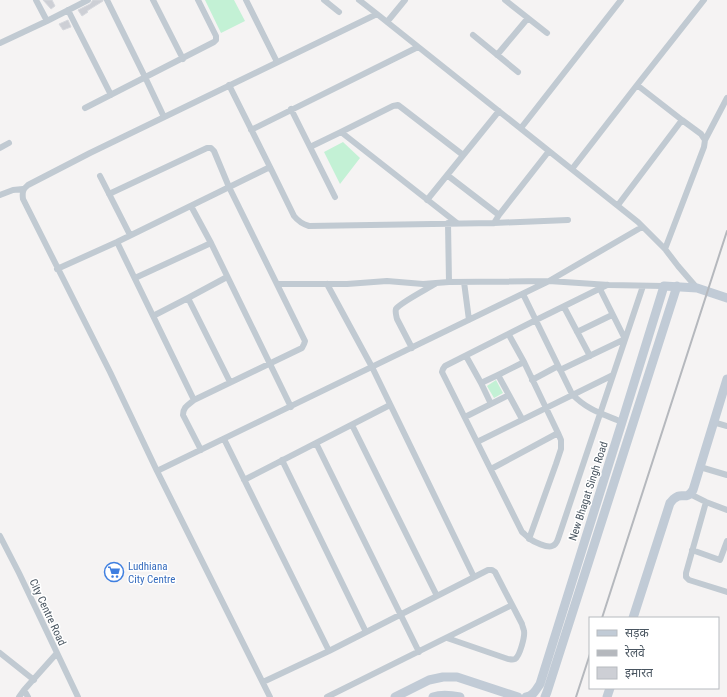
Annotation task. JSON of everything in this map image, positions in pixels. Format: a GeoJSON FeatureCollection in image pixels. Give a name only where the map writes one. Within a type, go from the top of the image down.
{"type":"FeatureCollection","features":[{"type":"Feature","properties":{"kind":"street"},"geometry":{"type":"LineString","coordinates":[[36,0],[47,21]]}},
{"type":"Feature","properties":{"kind":"street"},"geometry":{"type":"LineString","coordinates":[[0,42],[47,21],[88,0]]}},
{"type":"Feature","properties":{"kind":"street"},"geometry":{"type":"LineString","coordinates":[[107,0],[164,117]]}},
{"type":"Feature","properties":{"kind":"street"},"geometry":{"type":"LineString","coordinates":[[153,0],[183,59]]}},
{"type":"Feature","properties":{"kind":"street"},"geometry":{"type":"LineString","coordinates":[[85,108],[214,42],[216,40],[216,36],[198,0]]}},
{"type":"Feature","properties":{"kind":"street"},"geometry":{"type":"LineString","coordinates":[[246,0],[277,62]]}},
{"type":"Feature","properties":{"kind":"street"},"geometry":{"type":"LineString","coordinates":[[324,0],[339,12]]}},
{"type":"Feature","properties":{"kind":"street"},"geometry":{"type":"LineString","coordinates":[[360,0],[618,206],[665,249],[697,288]]}},
{"type":"Feature","properties":{"kind":"street"},"geometry":{"type":"LineString","coordinates":[[387,22],[405,0]]}},
{"type":"Feature","properties":{"kind":"street"},"geometry":{"type":"LineString","coordinates":[[505,0],[547,33]]}},
{"type":"Feature","properties":{"kind":"street"},"geometry":{"type":"LineString","coordinates":[[520,128],[621,0]]}},
{"type":"Feature","properties":{"kind":"street"},"geometry":{"type":"LineString","coordinates":[[572,169],[704,0]]}},
{"type":"Feature","properties":{"kind":"street"},"geometry":{"type":"LineString","coordinates":[[68,10],[111,94]]}},
{"type":"Feature","properties":{"kind":"street"},"geometry":{"type":"LineString","coordinates":[[270,697],[157,471],[110,372],[57,269],[23,199],[22,194],[28,185],[229,85],[377,14]]}},
{"type":"Feature","properties":{"kind":"street"},"geometry":{"type":"LineString","coordinates":[[497,55],[528,18]]}},
{"type":"Feature","properties":{"kind":"street"},"geometry":{"type":"LineString","coordinates":[[472,34],[518,72]]}},
{"type":"Feature","properties":{"kind":"street"},"geometry":{"type":"LineString","coordinates":[[251,130],[418,47]]}},
{"type":"Feature","properties":{"kind":"street"},"geometry":{"type":"LineString","coordinates":[[638,84],[700,134],[705,140]]}},
{"type":"Feature","properties":{"kind":"street"},"geometry":{"type":"LineString","coordinates":[[229,85],[294,216],[302,224],[309,226],[568,220]]}},
{"type":"Feature","properties":{"kind":"street"},"geometry":{"type":"LineString","coordinates":[[665,249],[704,147],[705,140],[727,98]]}},
{"type":"Feature","properties":{"kind":"street"},"geometry":{"type":"LineString","coordinates":[[310,147],[393,106],[398,106],[463,155]]}},
{"type":"Feature","properties":{"kind":"street"},"geometry":{"type":"LineString","coordinates":[[291,109],[335,197]]}},
{"type":"Feature","properties":{"kind":"street"},"geometry":{"type":"LineString","coordinates":[[427,200],[499,111]]}},
{"type":"Feature","properties":{"kind":"street"},"geometry":{"type":"LineString","coordinates":[[618,206],[682,120]]}},
{"type":"Feature","properties":{"kind":"street"},"geometry":{"type":"LineString","coordinates":[[341,132],[457,223]]}},
{"type":"Feature","properties":{"kind":"street"},"geometry":{"type":"LineString","coordinates":[[0,148],[9,143]]}},
{"type":"Feature","properties":{"kind":"street"},"geometry":{"type":"LineString","coordinates":[[109,194],[207,148],[211,148],[214,151],[229,187],[305,341],[302,348],[230,382],[194,400],[186,406],[183,411],[183,415],[201,450]]}},
{"type":"Feature","properties":{"kind":"street"},"geometry":{"type":"LineString","coordinates":[[494,222],[549,151]]}},
{"type":"Feature","properties":{"kind":"street"},"geometry":{"type":"LineString","coordinates":[[57,269],[270,167]]}},
{"type":"Feature","properties":{"kind":"street"},"geometry":{"type":"LineString","coordinates":[[447,175],[499,215]]}},
{"type":"Feature","properties":{"kind":"street"},"geometry":{"type":"LineString","coordinates":[[100,176],[130,235]]}},
{"type":"Feature","properties":{"kind":"street"},"geometry":{"type":"LineString","coordinates":[[0,194],[13,190],[24,189]]}},
{"type":"Feature","properties":{"kind":"street"},"geometry":{"type":"LineString","coordinates":[[191,206],[211,243],[291,406]]}},
{"type":"Feature","properties":{"kind":"street"},"geometry":{"type":"LineString","coordinates":[[448,223],[449,282]]}},
{"type":"Feature","properties":{"kind":"street"},"geometry":{"type":"LineString","coordinates":[[157,471],[549,281],[642,227]]}},
{"type":"Feature","properties":{"kind":"street"},"geometry":{"type":"LineString","coordinates":[[116,242],[194,400]]}},
{"type":"Feature","properties":{"kind":"street"},"geometry":{"type":"LineString","coordinates":[[135,278],[211,243]]}},
{"type":"Feature","properties":{"kind":"street"},"geometry":{"type":"LineString","coordinates":[[153,316],[228,278]]}},
{"type":"Feature","properties":{"kind":"street"},"geometry":{"type":"LineString","coordinates":[[277,284],[347,284],[387,281],[423,284],[449,282],[549,281],[609,285],[677,286],[697,288],[727,298]]}},
{"type":"Feature","properties":{"kind":"street"},"geometry":{"type":"LineString","coordinates":[[464,282],[469,320]]}},
{"type":"Feature","properties":{"kind":"street"},"geometry":{"type":"LineString","coordinates":[[412,348],[397,319],[395,314],[396,310],[399,306],[436,283]]}},
{"type":"Feature","properties":{"kind":"street"},"geometry":{"type":"LineString","coordinates":[[327,284],[372,367],[474,577]]}},
{"type":"Feature","properties":{"kind":"street"},"geometry":{"type":"LineString","coordinates":[[609,285],[445,366],[442,372],[522,532],[536,543],[549,547],[556,543],[643,286]]}},
{"type":"Feature","properties":{"kind":"street","name":"New Bhagat Singh Road"},"geometry":{"type":"LineString","coordinates":[[526,697],[535,692],[540,684],[664,286]]}},
{"type":"Feature","properties":{"kind":"street","name":"New Bhagat Singh Road"},"geometry":{"type":"LineString","coordinates":[[545,697],[677,286]]}},
{"type":"Feature","properties":{"kind":"street"},"geometry":{"type":"LineString","coordinates":[[600,289],[625,339]]}},
{"type":"Feature","properties":{"kind":"street"},"geometry":{"type":"LineString","coordinates":[[523,294],[572,394],[579,402],[589,409],[622,422]]}},
{"type":"Feature","properties":{"kind":"street"},"geometry":{"type":"LineString","coordinates":[[188,298],[230,382]]}},
{"type":"Feature","properties":{"kind":"street"},"geometry":{"type":"LineString","coordinates":[[564,307],[590,356]]}},
{"type":"Feature","properties":{"kind":"street"},"geometry":{"type":"LineString","coordinates":[[577,332],[612,315]]}},
{"type":"Feature","properties":{"kind":"street"},"geometry":{"type":"LineString","coordinates":[[509,334],[561,440],[561,449],[529,538]]}},
{"type":"Feature","properties":{"kind":"street"},"geometry":{"type":"LineString","coordinates":[[532,380],[590,356],[625,339]]}},
{"type":"Feature","properties":{"kind":"street"},"geometry":{"type":"LineString","coordinates":[[466,356],[491,404]]}},
{"type":"Feature","properties":{"kind":"street"},"geometry":{"type":"LineString","coordinates":[[481,383],[524,362]]}},
{"type":"Feature","properties":{"kind":"street"},"geometry":{"type":"LineString","coordinates":[[498,375],[522,419]]}},
{"type":"Feature","properties":{"kind":"street"},"geometry":{"type":"LineString","coordinates":[[477,442],[613,375]]}},
{"type":"Feature","properties":{"kind":"street"},"geometry":{"type":"LineString","coordinates":[[633,617],[670,503],[674,498],[690,494],[693,490],[713,422],[725,394],[727,379]]}},
{"type":"Feature","properties":{"kind":"street"},"geometry":{"type":"LineString","coordinates":[[465,417],[509,395]]}},
{"type":"Feature","properties":{"kind":"street"},"geometry":{"type":"LineString","coordinates":[[244,480],[390,405]]}},
{"type":"Feature","properties":{"kind":"street"},"geometry":{"type":"LineString","coordinates":[[713,422],[727,426]]}},
{"type":"Feature","properties":{"kind":"street"},"geometry":{"type":"LineString","coordinates":[[352,425],[437,596]]}},
{"type":"Feature","properties":{"kind":"street"},"geometry":{"type":"LineString","coordinates":[[491,469],[558,433]]}},
{"type":"Feature","properties":{"kind":"street"},"geometry":{"type":"LineString","coordinates":[[224,439],[329,651]]}},
{"type":"Feature","properties":{"kind":"street"},"geometry":{"type":"LineString","coordinates":[[316,443],[419,652]]}},
{"type":"Feature","properties":{"kind":"street"},"geometry":{"type":"LineString","coordinates":[[282,460],[366,632]]}},
{"type":"Feature","properties":{"kind":"street"},"geometry":{"type":"LineString","coordinates":[[700,466],[727,476]]}},
{"type":"Feature","properties":{"kind":"street"},"geometry":{"type":"LineString","coordinates":[[690,494],[727,510]]}},
{"type":"Feature","properties":{"kind":"street"},"geometry":{"type":"LineString","coordinates":[[706,502],[686,577],[689,580],[727,592]]}},
{"type":"Feature","properties":{"kind":"street","name":"City Centre Road"},"geometry":{"type":"LineString","coordinates":[[0,536],[78,697]]}},
{"type":"Feature","properties":{"kind":"street"},"geometry":{"type":"LineString","coordinates":[[720,560],[727,541]]}},
{"type":"Feature","properties":{"kind":"street"},"geometry":{"type":"LineString","coordinates":[[692,550],[727,562]]}},
{"type":"Feature","properties":{"kind":"street"},"geometry":{"type":"LineString","coordinates":[[263,682],[329,651],[488,570],[495,572],[524,630],[524,637],[516,658],[512,660],[508,659],[447,638]]}},
{"type":"Feature","properties":{"kind":"street"},"geometry":{"type":"LineString","coordinates":[[327,697],[512,605]]}},
{"type":"Feature","properties":{"kind":"street"},"geometry":{"type":"LineString","coordinates":[[0,653],[34,680]]}},
{"type":"Feature","properties":{"kind":"street"},"geometry":{"type":"LineString","coordinates":[[19,697],[57,653]]}},
{"type":"Feature","properties":{"kind":"street"},"geometry":{"type":"LineString","coordinates":[[395,697],[429,680],[443,676],[457,677],[518,697]]}},
{"type":"Feature","properties":{"kind":"street"},"geometry":{"type":"LineString","coordinates":[[24,690],[28,697]]}},
{"type":"Feature","properties":{"kind":"street"},"geometry":{"type":"LineString","coordinates":[[433,697],[438,695],[450,695],[460,697]]}},
{"type":"Feature","properties":{"kind":"green space"},"geometry":{"type":"Polygon","coordinates":[[[205,0],[234,0],[245,21],[221,33],[205,0]]]}},
{"type":"Feature","properties":{"kind":"green space"},"geometry":{"type":"Polygon","coordinates":[[[343,142],[360,158],[340,184],[324,152],[343,142]]]}},
{"type":"Feature","properties":{"kind":"green space"},"geometry":{"type":"Polygon","coordinates":[[[496,380],[503,393],[494,398],[487,386],[496,380]]]}},
{"type":"Feature","properties":{"kind":"building"},"geometry":{"type":"Polygon","coordinates":[[[43,0],[52,0],[55,6],[51,9],[43,0]]]}},
{"type":"Feature","properties":{"kind":"building"},"geometry":{"type":"Polygon","coordinates":[[[93,0],[103,1],[82,16],[78,10],[90,4],[93,0]]]}},
{"type":"Feature","properties":{"kind":"building"},"geometry":{"type":"Polygon","coordinates":[[[68,20],[71,27],[63,30],[59,24],[68,20]]]}},
{"type":"Feature","properties":{"kind":"railway"},"geometry":{"type":"LineString","coordinates":[[602,617],[727,231]]}},
{"type":"Feature","properties":{"kind":"railway"},"geometry":{"type":"LineString","coordinates":[[576,697],[589,657]]}},
{"type":"Feature","properties":{"kind":"place","name":"Ludhiana City Centre"},"geometry":{"type":"Point","coordinates":[114,572]}}]}
